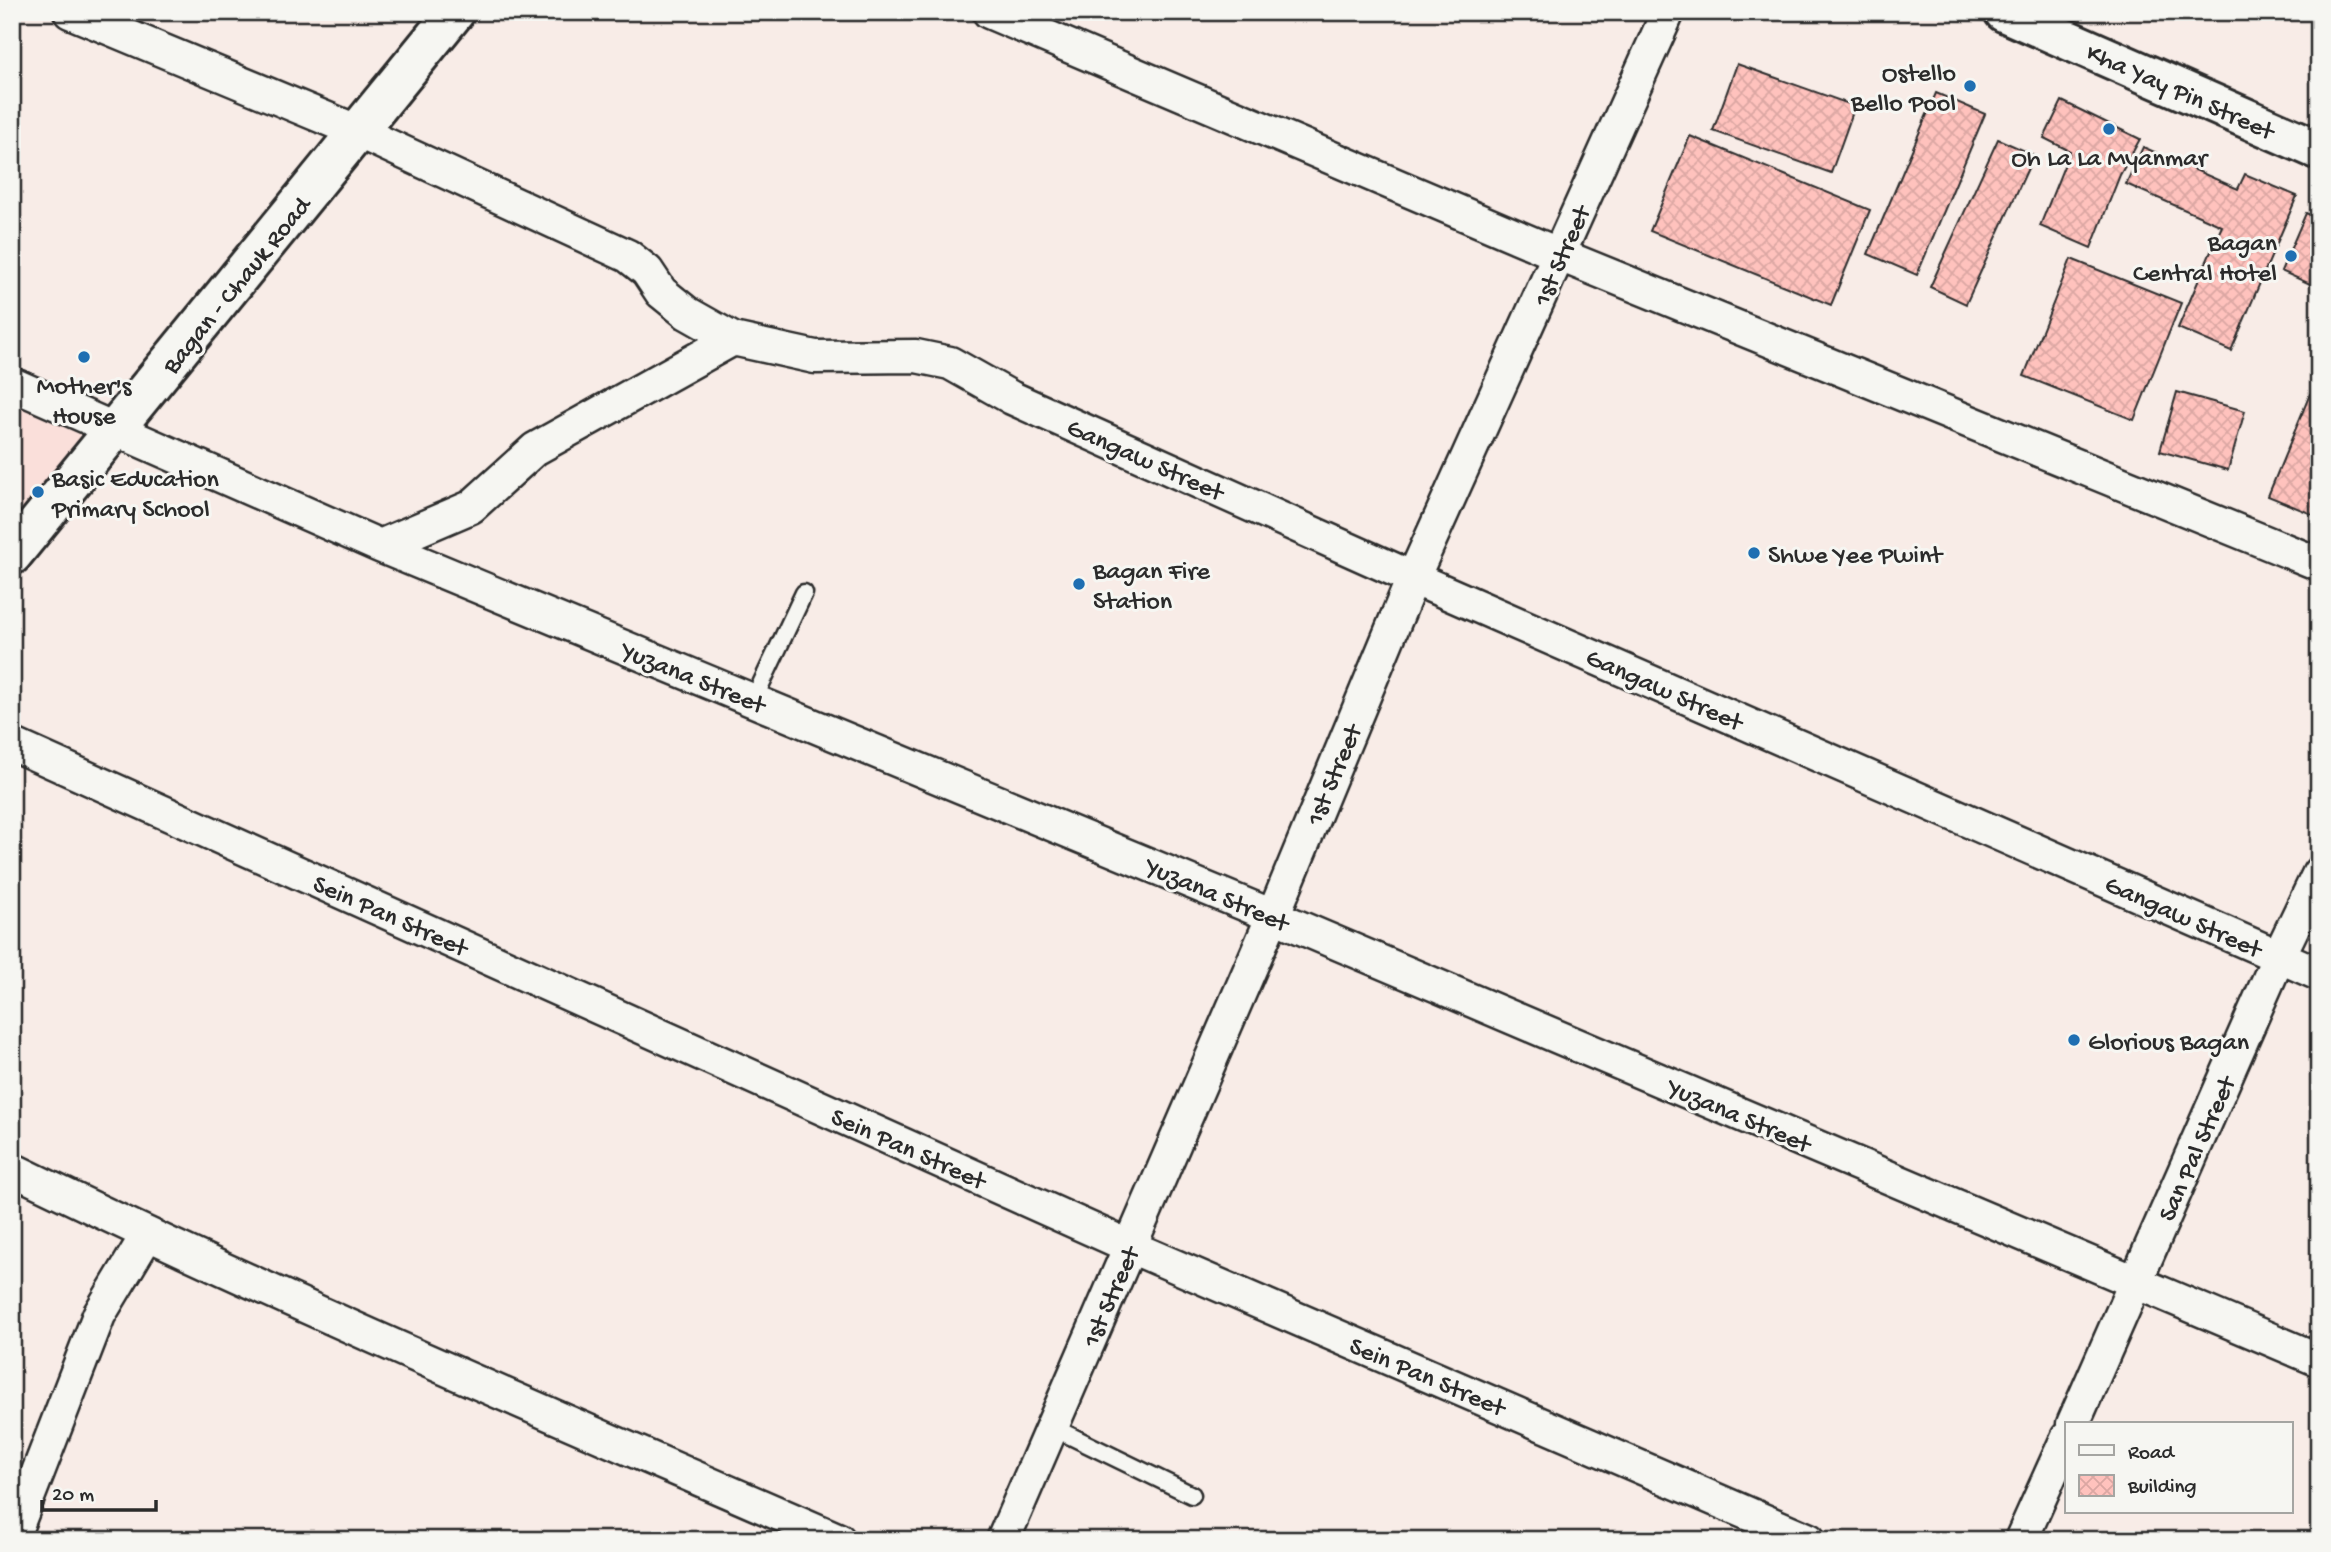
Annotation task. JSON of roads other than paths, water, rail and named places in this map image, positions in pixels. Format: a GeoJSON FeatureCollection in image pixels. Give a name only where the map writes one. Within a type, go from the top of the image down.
{"type":"FeatureCollection","features":[{"type":"Feature","properties":{"kind":"main road","name":"Bagan - Chauk Road"},"geometry":{"type":"LineString","coordinates":[[12,555],[455,12]]}},
{"type":"Feature","properties":{"kind":"main road","name":"Kha Yay Pin Street"},"geometry":{"type":"LineString","coordinates":[[2004,12],[2319,150]]}},
{"type":"Feature","properties":{"kind":"street","name":"Gangaw Street"},"geometry":{"type":"LineString","coordinates":[[70,12],[359,132],[628,256],[647,271],[661,292],[687,313],[733,339],[815,357],[916,355],[950,363],[1012,398],[1413,578],[2319,974]]}},
{"type":"Feature","properties":{"kind":"street"},"geometry":{"type":"LineString","coordinates":[[989,12],[1560,255],[2319,564]]}},
{"type":"Feature","properties":{"kind":"street","name":"1st Street"},"geometry":{"type":"LineString","coordinates":[[1003,1540],[1273,916],[1413,578],[1668,12]]}},
{"type":"Feature","properties":{"kind":"street"},"geometry":{"type":"LineString","coordinates":[[380,546],[471,507],[535,449],[733,339]]}},
{"type":"Feature","properties":{"kind":"street","name":"Yuzana Street"},"geometry":{"type":"LineString","coordinates":[[12,384],[380,546],[1273,916],[2319,1360]]}},
{"type":"Feature","properties":{"kind":"street","name":"Sein Pan Street"},"geometry":{"type":"LineString","coordinates":[[12,744],[1131,1247],[1810,1540]]}},
{"type":"Feature","properties":{"kind":"street","name":"San Pal Street"},"geometry":{"type":"LineString","coordinates":[[2074,1422],[2279,956],[2319,873]]}},
{"type":"Feature","properties":{"kind":"street"},"geometry":{"type":"LineString","coordinates":[[12,1169],[147,1235],[839,1540]]}},
{"type":"Feature","properties":{"kind":"street"},"geometry":{"type":"LineString","coordinates":[[12,1539],[99,1315],[147,1235]]}},
{"type":"Feature","properties":{"kind":"street"},"geometry":{"type":"LineString","coordinates":[[2021,1540],[2065,1442]]}},
{"type":"Feature","properties":{"kind":"lane"},"geometry":{"type":"LineString","coordinates":[[753,701],[804,593]]}},
{"type":"Feature","properties":{"kind":"lane"},"geometry":{"type":"LineString","coordinates":[[1052,1427],[1192,1495]]}},
{"type":"Feature","properties":{"kind":"place","name":"Ostello Bello Pool"},"geometry":{"type":"Point","coordinates":[1970,86]}},
{"type":"Feature","properties":{"kind":"place","name":"Oh La La Myanmar"},"geometry":{"type":"Point","coordinates":[2109,129]}},
{"type":"Feature","properties":{"kind":"place","name":"Bagan Central Hotel"},"geometry":{"type":"Point","coordinates":[2291,256]}},
{"type":"Feature","properties":{"kind":"place","name":"Mother's House"},"geometry":{"type":"Point","coordinates":[84,357]}},
{"type":"Feature","properties":{"kind":"place","name":"Basic Education Primary School"},"geometry":{"type":"Point","coordinates":[38,492]}},
{"type":"Feature","properties":{"kind":"place","name":"Shwe Yee Pwint"},"geometry":{"type":"Point","coordinates":[1754,553]}},
{"type":"Feature","properties":{"kind":"place","name":"Bagan Fire Station"},"geometry":{"type":"Point","coordinates":[1079,584]}},
{"type":"Feature","properties":{"kind":"place","name":"Glorious Bagan"},"geometry":{"type":"Point","coordinates":[2074,1040]}}]}
